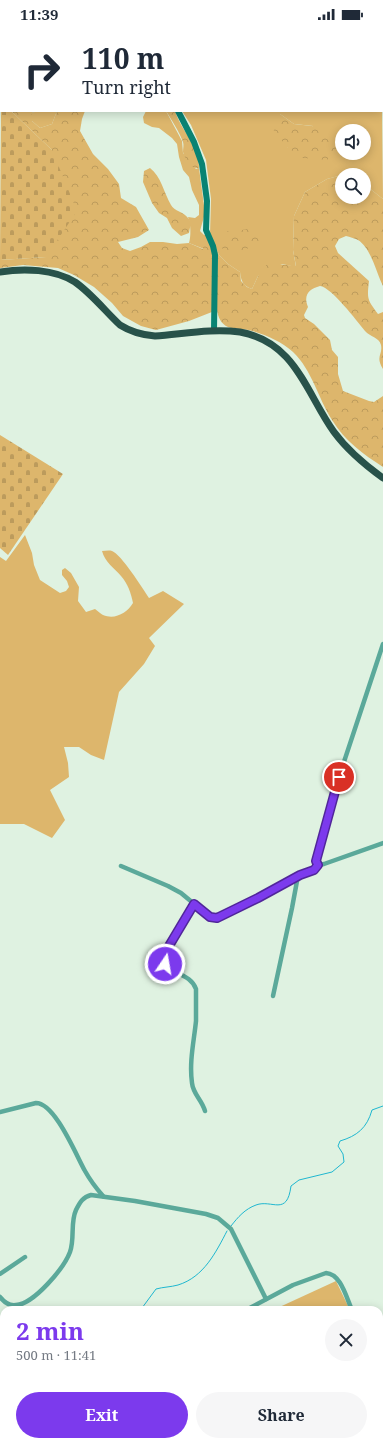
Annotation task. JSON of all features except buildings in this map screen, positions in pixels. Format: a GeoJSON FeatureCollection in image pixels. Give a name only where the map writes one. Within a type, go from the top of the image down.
{"type":"FeatureCollection","features":[{"type":"Feature","properties":{"kind":"highway"},"geometry":{"type":"LineString","coordinates":[[0,272],[22,270],[40,271],[60,275],[85,290],[120,325],[135,333],[145,336],[232,331],[249,334],[267,342],[282,352],[298,371],[335,434],[356,457],[383,478]]}},
{"type":"Feature","properties":{"kind":"main road"},"geometry":{"type":"LineString","coordinates":[[179,112],[194,142],[202,164],[204,175],[208,209],[206,230],[215,255],[214,331]]}},
{"type":"Feature","properties":{"kind":"street"},"geometry":{"type":"LineString","coordinates":[[318,865],[316,861],[335,789],[383,644]]}},
{"type":"Feature","properties":{"kind":"street"},"geometry":{"type":"LineString","coordinates":[[121,866],[168,886],[210,917],[217,918],[299,876],[314,870],[318,865],[383,843]]}},
{"type":"Feature","properties":{"kind":"street"},"geometry":{"type":"LineString","coordinates":[[273,996],[292,908],[296,881],[299,876]]}},
{"type":"Feature","properties":{"kind":"street"},"geometry":{"type":"LineString","coordinates":[[194,904],[162,958],[163,962],[168,966],[190,980],[196,989],[196,1021],[192,1082],[195,1095],[205,1111]]}},
{"type":"Feature","properties":{"kind":"street"},"geometry":{"type":"LineString","coordinates":[[0,1112],[36,1103],[47,1106],[62,1127],[85,1172],[103,1196]]}},
{"type":"Feature","properties":{"kind":"street"},"geometry":{"type":"LineString","coordinates":[[0,1297],[9,1304],[15,1306],[28,1300],[42,1290],[52,1280],[70,1253],[73,1242],[74,1217],[79,1205],[86,1196],[103,1196],[206,1214],[218,1218],[232,1229],[266,1299]]}},
{"type":"Feature","properties":{"kind":"street"},"geometry":{"type":"LineString","coordinates":[[0,1274],[25,1257]]}},
{"type":"Feature","properties":{"kind":"street"},"geometry":{"type":"LineString","coordinates":[[253,1306],[301,1282],[320,1274],[330,1273],[338,1279],[350,1306]]}},
{"type":"Feature","properties":{"kind":"green space"},"geometry":{"type":"Polygon","coordinates":[[[1,112],[12,112],[52,150],[77,211],[46,257],[0,260],[1,112]]]}},
{"type":"Feature","properties":{"kind":"green space"},"geometry":{"type":"Polygon","coordinates":[[[12,112],[34,112],[32,113],[32,121],[40,128],[52,124],[57,112],[85,112],[80,131],[93,154],[108,169],[119,184],[121,198],[136,207],[149,230],[138,237],[118,242],[122,248],[130,251],[150,242],[163,242],[177,244],[189,243],[203,249],[204,235],[210,234],[219,255],[228,264],[240,272],[241,281],[247,287],[252,289],[258,276],[268,263],[296,266],[293,250],[294,216],[305,192],[327,179],[335,177],[335,204],[371,204],[371,190],[383,199],[383,286],[370,254],[363,244],[356,239],[346,236],[339,239],[335,246],[338,253],[369,281],[368,295],[370,302],[378,314],[383,312],[383,369],[379,358],[381,348],[380,342],[365,331],[344,305],[331,292],[320,286],[310,291],[306,299],[308,307],[304,315],[305,318],[314,324],[330,340],[332,350],[338,357],[338,374],[343,391],[374,402],[383,396],[383,467],[349,441],[337,428],[327,412],[300,359],[278,341],[249,330],[228,327],[220,320],[217,310],[189,321],[156,330],[141,326],[123,316],[112,303],[94,287],[74,275],[58,268],[23,265],[0,268],[0,260],[46,257],[52,150],[12,112]]]}},
{"type":"Feature","properties":{"kind":"green space"},"geometry":{"type":"Polygon","coordinates":[[[57,112],[52,124],[40,128],[32,121],[32,113],[57,112]]]}},
{"type":"Feature","properties":{"kind":"green space"},"geometry":{"type":"Polygon","coordinates":[[[146,112],[167,112],[182,141],[183,153],[196,169],[199,168],[205,213],[200,231],[204,235],[204,249],[189,243],[190,223],[188,217],[195,218],[199,215],[199,205],[192,190],[189,177],[183,170],[177,144],[159,128],[152,127],[144,123],[143,117],[146,112]]]}},
{"type":"Feature","properties":{"kind":"green space"},"geometry":{"type":"Polygon","coordinates":[[[167,112],[175,112],[197,153],[199,168],[191,166],[187,161],[183,152],[182,138],[167,112]]]}},
{"type":"Feature","properties":{"kind":"green space"},"geometry":{"type":"Polygon","coordinates":[[[183,112],[382,112],[383,199],[371,190],[371,168],[335,168],[335,177],[327,179],[305,192],[294,216],[293,250],[296,267],[282,264],[258,276],[252,289],[246,286],[242,281],[240,272],[228,264],[219,255],[210,234],[211,199],[206,160],[191,125],[183,112]],[[280,114],[288,148],[313,126],[294,124],[280,114]]]}},
{"type":"Feature","properties":{"kind":"green space"},"geometry":{"type":"Polygon","coordinates":[[[280,114],[294,124],[312,126],[335,138],[335,152],[327,160],[303,158],[288,148],[274,131],[272,121],[280,114]]]}},
{"type":"Feature","properties":{"kind":"green space"},"geometry":{"type":"Polygon","coordinates":[[[150,168],[160,180],[172,207],[184,214],[190,221],[189,233],[181,236],[172,228],[167,218],[159,213],[152,203],[143,182],[144,171],[150,168]]]}},
{"type":"Feature","properties":{"kind":"green space"},"geometry":{"type":"Polygon","coordinates":[[[253,228],[261,232],[261,240],[242,251],[229,256],[222,248],[219,239],[222,234],[228,231],[233,234],[242,230],[253,228]]]}},
{"type":"Feature","properties":{"kind":"green space"},"geometry":{"type":"Polygon","coordinates":[[[0,435],[63,474],[8,555],[0,548],[0,435]]]}},
{"type":"Feature","properties":{"kind":"green space"},"geometry":{"type":"Polygon","coordinates":[[[25,535],[40,580],[60,593],[66,591],[69,587],[67,581],[62,575],[62,570],[65,568],[71,573],[79,587],[78,601],[86,612],[95,609],[103,615],[112,617],[124,613],[133,603],[126,582],[107,562],[102,551],[112,551],[121,558],[149,598],[163,591],[184,604],[149,638],[155,646],[144,664],[119,692],[104,760],[91,755],[79,747],[64,747],[68,763],[69,777],[50,790],[65,820],[52,838],[24,824],[0,824],[0,557],[6,561],[25,535]]]}},
{"type":"Feature","properties":{"kind":"green space"},"geometry":{"type":"Polygon","coordinates":[[[336,1281],[348,1306],[282,1306],[336,1281]]]}},
{"type":"Feature","properties":{"kind":"waterway"},"geometry":{"type":"LineString","coordinates":[[231,1226],[236,1219],[248,1209],[256,1205],[282,1204],[286,1201],[291,1186],[299,1180],[332,1172],[344,1162],[343,1154],[338,1146],[340,1141],[356,1134],[367,1122],[372,1110],[383,1106]]}},
{"type":"Feature","properties":{"kind":"waterway"},"geometry":{"type":"LineString","coordinates":[[143,1306],[156,1289],[178,1285],[187,1281],[202,1270],[214,1255],[227,1231]]}},
{"type":"Feature","properties":{"kind":"route"},"geometry":{"type":"LineString","coordinates":[[165,964],[162,958],[194,904],[214,919],[222,917],[300,875],[315,869],[318,865],[316,861],[339,777]]}}]}
